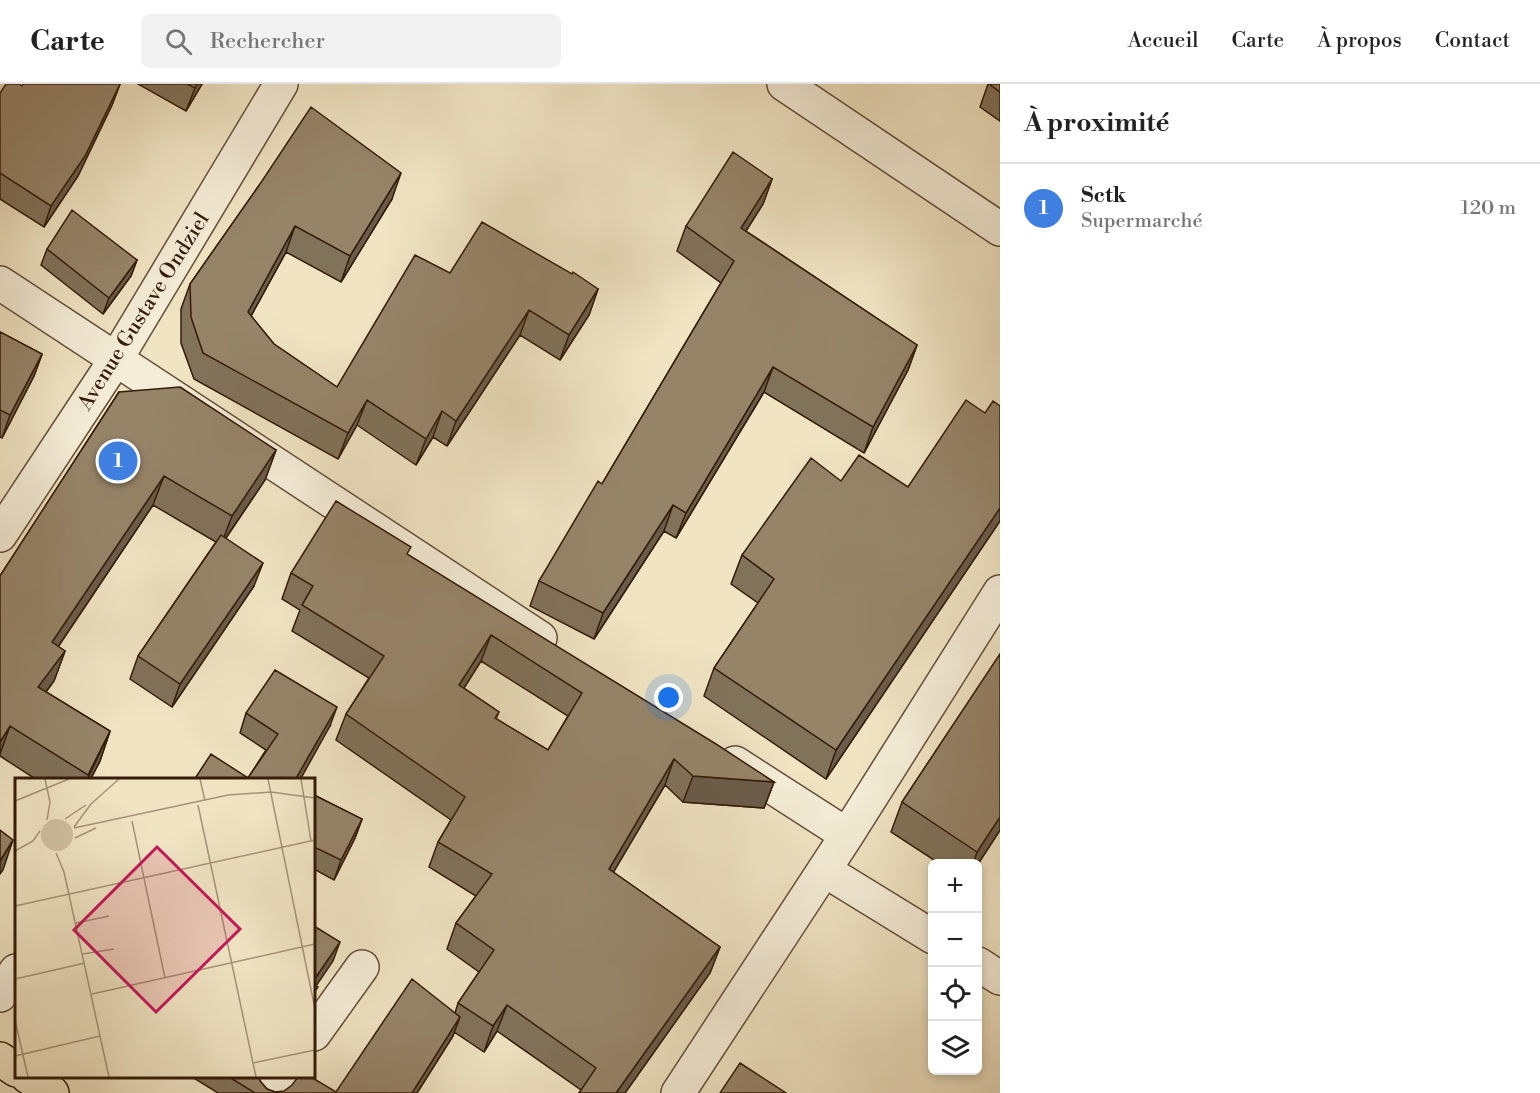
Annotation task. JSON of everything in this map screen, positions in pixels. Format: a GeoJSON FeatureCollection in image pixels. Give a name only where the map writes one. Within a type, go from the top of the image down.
{"type":"FeatureCollection","features":[{"type":"Feature","properties":{"kind":"highway"},"geometry":{"type":"LineString","coordinates":[[0,1059],[15,1069]]}},
{"type":"Feature","properties":{"kind":"highway"},"geometry":{"type":"LineString","coordinates":[[29,1078],[52,1093]]}},
{"type":"Feature","properties":{"kind":"street","name":"Avenue Gustave Ondziel"},"geometry":{"type":"LineString","coordinates":[[0,535],[116,359],[281,84]]}},
{"type":"Feature","properties":{"kind":"street"},"geometry":{"type":"LineString","coordinates":[[784,84],[1000,229]]}},
{"type":"Feature","properties":{"kind":"street"},"geometry":{"type":"LineString","coordinates":[[0,283],[561,651]]}},
{"type":"Feature","properties":{"kind":"street"},"geometry":{"type":"LineString","coordinates":[[678,1093],[847,835],[1000,592]]}},
{"type":"Feature","properties":{"kind":"street"},"geometry":{"type":"LineString","coordinates":[[709,746],[847,835]]}},
{"type":"Feature","properties":{"kind":"street"},"geometry":{"type":"LineString","coordinates":[[824,870],[928,934]]}},
{"type":"Feature","properties":{"kind":"street"},"geometry":{"type":"LineString","coordinates":[[315,1033],[362,967]]}},
{"type":"Feature","properties":{"kind":"street"},"geometry":{"type":"LineString","coordinates":[[982,967],[1000,978]]}},
{"type":"Feature","properties":{"kind":"street"},"geometry":{"type":"LineString","coordinates":[[0,996],[15,973]]}},
{"type":"Feature","properties":{"kind":"street"},"geometry":{"type":"LineString","coordinates":[[270,1093],[281,1078]]}},
{"type":"Feature","properties":{"kind":"building"},"geometry":{"type":"Polygon","coordinates":[[[6,84],[22,86],[23,84],[120,84],[85,156],[51,206],[0,173],[0,93],[6,84]]]}},
{"type":"Feature","properties":{"kind":"building"},"geometry":{"type":"Polygon","coordinates":[[[989,84],[1000,84],[1000,92],[989,84]]]}},
{"type":"Feature","properties":{"kind":"building"},"geometry":{"type":"Polygon","coordinates":[[[311,107],[401,173],[350,256],[295,226],[248,312],[274,344],[337,387],[415,255],[450,273],[482,222],[572,274],[573,272],[598,289],[569,335],[529,310],[456,421],[442,411],[426,439],[367,400],[348,433],[203,353],[191,317],[190,284],[311,107]]]}},
{"type":"Feature","properties":{"kind":"building"},"geometry":{"type":"Polygon","coordinates":[[[733,152],[772,179],[741,228],[917,345],[873,427],[773,367],[686,513],[673,505],[603,613],[539,581],[598,481],[602,484],[734,261],[686,226],[733,152]]]}},
{"type":"Feature","properties":{"kind":"building"},"geometry":{"type":"Polygon","coordinates":[[[72,210],[137,260],[109,298],[47,249],[72,210]]]}},
{"type":"Feature","properties":{"kind":"building"},"geometry":{"type":"Polygon","coordinates":[[[0,332],[42,354],[10,415],[0,410],[0,332]]]}},
{"type":"Feature","properties":{"kind":"building"},"geometry":{"type":"Polygon","coordinates":[[[180,387],[276,450],[232,516],[164,476],[52,642],[65,651],[38,687],[110,731],[88,775],[10,726],[0,742],[0,576],[119,392],[180,387]]]}},
{"type":"Feature","properties":{"kind":"building"},"geometry":{"type":"Polygon","coordinates":[[[966,400],[985,413],[993,401],[1000,406],[1000,508],[836,750],[714,668],[774,579],[742,555],[811,458],[841,481],[859,455],[908,487],[966,400]]]}},
{"type":"Feature","properties":{"kind":"building"},"geometry":{"type":"Polygon","coordinates":[[[336,501],[411,547],[407,554],[774,782],[693,776],[674,759],[609,869],[720,947],[616,1093],[579,1093],[596,1068],[507,1005],[493,1026],[458,1003],[494,950],[456,923],[492,874],[438,842],[465,797],[346,714],[384,656],[302,605],[313,586],[291,573],[336,501]],[[491,635],[459,685],[499,712],[495,718],[548,750],[582,693],[491,635]]]}},
{"type":"Feature","properties":{"kind":"building"},"geometry":{"type":"Polygon","coordinates":[[[221,535],[263,563],[180,684],[138,656],[221,535]]]}},
{"type":"Feature","properties":{"kind":"building"},"geometry":{"type":"Polygon","coordinates":[[[1000,654],[1000,817],[977,852],[902,802],[1000,654]]]}},
{"type":"Feature","properties":{"kind":"building"},"geometry":{"type":"Polygon","coordinates":[[[275,670],[337,707],[296,778],[248,778],[278,734],[246,713],[275,670]]]}},
{"type":"Feature","properties":{"kind":"building"},"geometry":{"type":"Polygon","coordinates":[[[211,754],[248,778],[195,778],[211,754]]]}},
{"type":"Feature","properties":{"kind":"building"},"geometry":{"type":"Polygon","coordinates":[[[315,796],[362,819],[341,860],[315,847],[315,796]]]}},
{"type":"Feature","properties":{"kind":"building"},"geometry":{"type":"Polygon","coordinates":[[[0,830],[13,840],[0,861],[0,830]]]}},
{"type":"Feature","properties":{"kind":"building"},"geometry":{"type":"Polygon","coordinates":[[[315,927],[340,942],[315,979],[315,927]]]}},
{"type":"Feature","properties":{"kind":"building"},"geometry":{"type":"Polygon","coordinates":[[[412,979],[460,1017],[412,1093],[255,1093],[231,1078],[259,1078],[267,1089],[275,1092],[284,1091],[297,1078],[313,1078],[336,1092],[412,979]]]}},
{"type":"Feature","properties":{"kind":"building"},"geometry":{"type":"Polygon","coordinates":[[[740,1063],[786,1093],[720,1093],[740,1063]]]}},
{"type":"Feature","properties":{"kind":"place","name":"Sctk"},"geometry":{"type":"Point","coordinates":[118,461]}}]}
